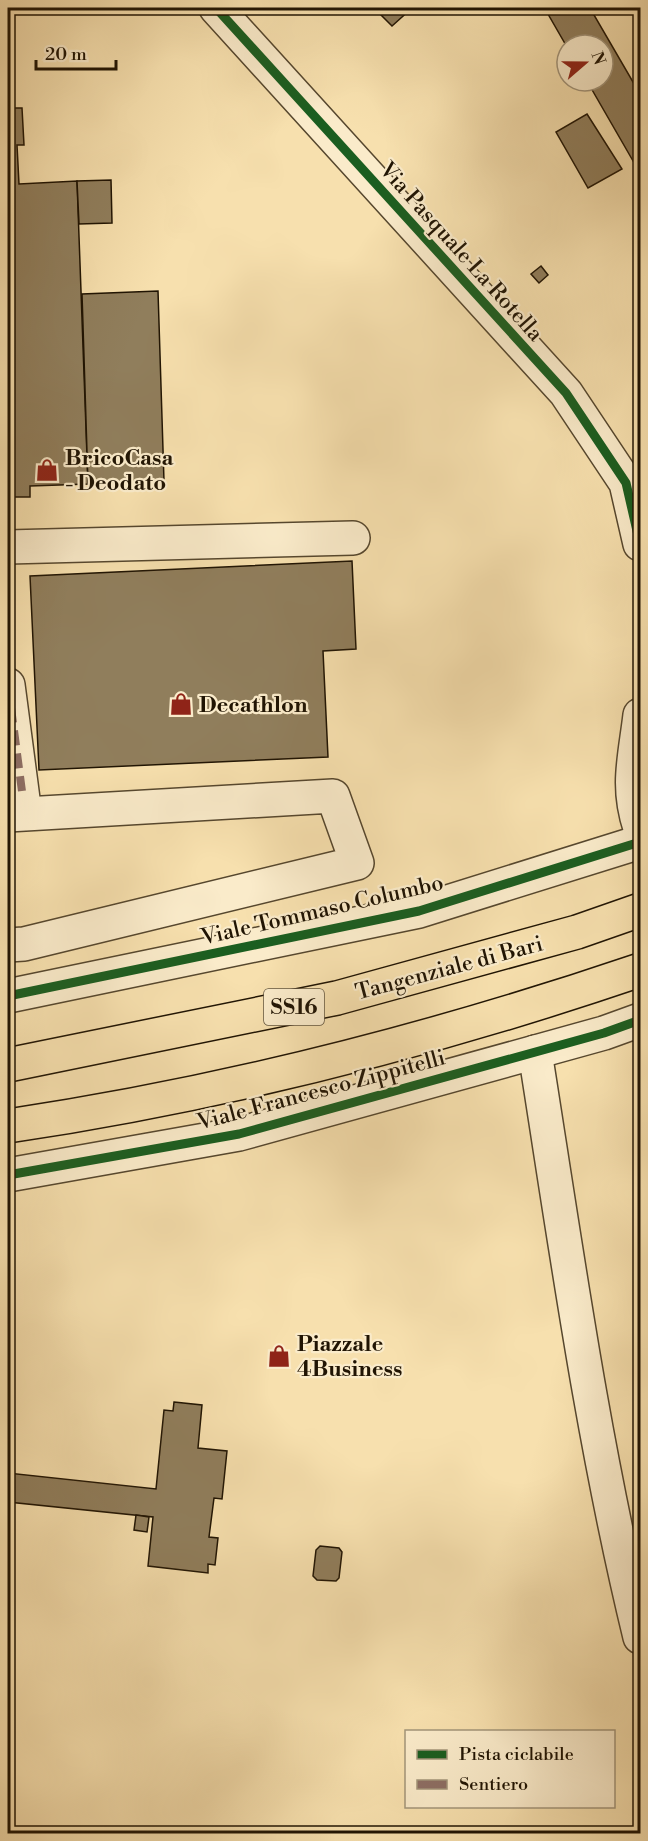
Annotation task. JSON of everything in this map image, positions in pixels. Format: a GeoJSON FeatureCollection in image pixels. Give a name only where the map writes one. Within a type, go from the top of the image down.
{"type":"FeatureCollection","features":[{"type":"Feature","properties":{"kind":"highway","name":"Tangenziale di Bari"},"geometry":{"type":"LineString","coordinates":[[8,1065],[337,998],[577,932],[640,910]]}},
{"type":"Feature","properties":{"kind":"highway"},"geometry":{"type":"LineString","coordinates":[[8,1126],[151,1102],[344,1059],[462,1027],[640,970]]}},
{"type":"Feature","properties":{"kind":"street","name":"Via Pasquale La Rotella"},"geometry":{"type":"LineString","coordinates":[[216,8],[566,393],[633,488],[640,544]]}},
{"type":"Feature","properties":{"kind":"street"},"geometry":{"type":"LineString","coordinates":[[8,547],[353,538]]}},
{"type":"Feature","properties":{"kind":"street"},"geometry":{"type":"LineString","coordinates":[[8,685],[15,807],[333,796],[357,863],[24,944],[8,945]]}},
{"type":"Feature","properties":{"kind":"street"},"geometry":{"type":"LineString","coordinates":[[640,716],[632,803],[640,828]]}},
{"type":"Feature","properties":{"kind":"street","name":"Viale Tommaso Columbo"},"geometry":{"type":"LineString","coordinates":[[8,996],[419,911],[640,842]]}},
{"type":"Feature","properties":{"kind":"street","name":"Viale Francesco Zippitelli"},"geometry":{"type":"LineString","coordinates":[[8,1176],[239,1134],[604,1033],[640,1020]]}},
{"type":"Feature","properties":{"kind":"street"},"geometry":{"type":"LineString","coordinates":[[536,1052],[582,1356],[617,1541],[640,1637]]}},
{"type":"Feature","properties":{"kind":"building"},"geometry":{"type":"Polygon","coordinates":[[[374,8],[412,8],[392,26],[374,8]]]}},
{"type":"Feature","properties":{"kind":"building"},"geometry":{"type":"Polygon","coordinates":[[[559,8],[590,8],[605,33],[559,33],[548,14],[559,8]]]}},
{"type":"Feature","properties":{"kind":"building"},"geometry":{"type":"Polygon","coordinates":[[[615,51],[640,94],[640,173],[594,93],[615,93],[615,51]]]}},
{"type":"Feature","properties":{"kind":"building"},"geometry":{"type":"Polygon","coordinates":[[[8,108],[22,108],[24,145],[17,145],[19,184],[77,181],[88,484],[30,486],[30,497],[8,497],[8,108]]]}},
{"type":"Feature","properties":{"kind":"building"},"geometry":{"type":"Polygon","coordinates":[[[587,114],[622,169],[588,188],[556,132],[587,114]]]}},
{"type":"Feature","properties":{"kind":"building"},"geometry":{"type":"Polygon","coordinates":[[[111,180],[112,223],[79,224],[77,181],[111,180]]]}},
{"type":"Feature","properties":{"kind":"building"},"geometry":{"type":"Polygon","coordinates":[[[541,266],[548,275],[539,283],[531,274],[541,266]]]}},
{"type":"Feature","properties":{"kind":"building"},"geometry":{"type":"Polygon","coordinates":[[[158,291],[164,481],[88,484],[82,294],[158,291]]]}},
{"type":"Feature","properties":{"kind":"building","name":"Decathlon"},"geometry":{"type":"Polygon","coordinates":[[[352,561],[356,649],[323,651],[328,757],[39,770],[30,576],[352,561]]]}},
{"type":"Feature","properties":{"kind":"building"},"geometry":{"type":"Polygon","coordinates":[[[174,1402],[202,1405],[198,1448],[227,1451],[222,1499],[214,1498],[209,1537],[218,1538],[215,1565],[208,1564],[208,1573],[148,1566],[153,1517],[8,1502],[8,1473],[156,1489],[164,1410],[173,1411],[174,1402]]]}},
{"type":"Feature","properties":{"kind":"building"},"geometry":{"type":"Polygon","coordinates":[[[136,1515],[149,1517],[147,1532],[134,1530],[136,1515]]]}},
{"type":"Feature","properties":{"kind":"building"},"geometry":{"type":"Polygon","coordinates":[[[320,1546],[339,1548],[342,1552],[339,1578],[336,1581],[317,1580],[313,1576],[316,1550],[320,1546]]]}},
{"type":"Feature","properties":{"kind":"marked path"},"geometry":{"type":"LineString","coordinates":[[8,685],[23,799]]}},
{"type":"Feature","properties":{"kind":"cycle path"},"geometry":{"type":"LineString","coordinates":[[216,8],[566,393],[626,483],[640,544]]}},
{"type":"Feature","properties":{"kind":"cycle path"},"geometry":{"type":"LineString","coordinates":[[8,996],[419,911],[640,842]]}},
{"type":"Feature","properties":{"kind":"cycle path"},"geometry":{"type":"LineString","coordinates":[[8,1175],[239,1134],[604,1033],[640,1020]]}},
{"type":"Feature","properties":{"kind":"place","name":"BricoCasa - Deodato"},"geometry":{"type":"Point","coordinates":[47,470]}},
{"type":"Feature","properties":{"kind":"place","name":"Decathlon"},"geometry":{"type":"Point","coordinates":[181,704]}},
{"type":"Feature","properties":{"kind":"place","name":"Piazzale 4Business"},"geometry":{"type":"Point","coordinates":[279,1356]}}]}
